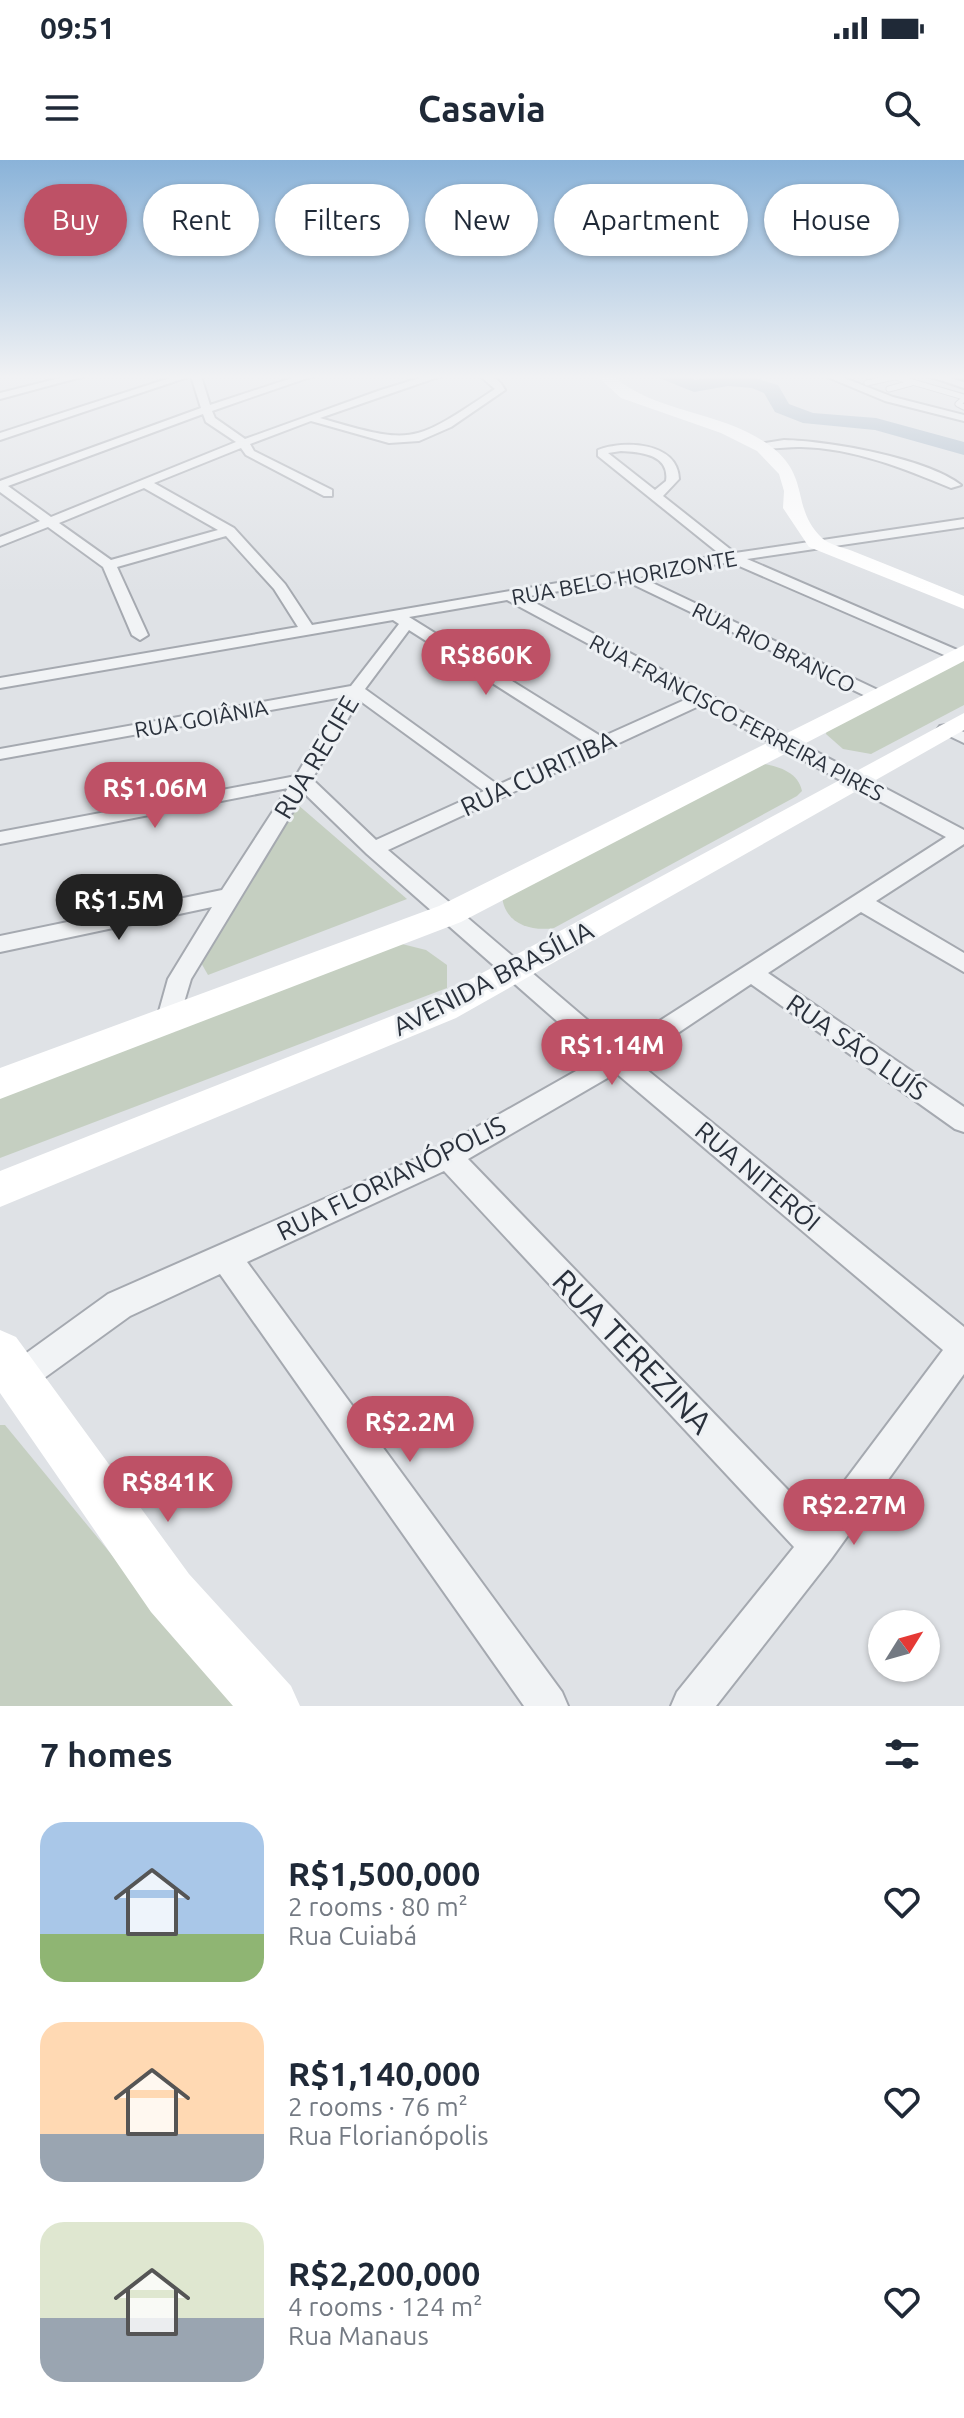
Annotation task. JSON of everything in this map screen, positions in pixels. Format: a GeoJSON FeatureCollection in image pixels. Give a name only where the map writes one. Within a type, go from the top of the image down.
{"type":"FeatureCollection","features":[{"type":"Feature","properties":{"kind":"main road"},"geometry":{"type":"LineString","coordinates":[[769,448],[787,472],[793,491],[792,508],[816,543],[964,603]]}},
{"type":"Feature","properties":{"kind":"main road"},"geometry":{"type":"LineString","coordinates":[[775,448],[798,459],[806,472]]}},
{"type":"Feature","properties":{"kind":"main road"},"geometry":{"type":"LineString","coordinates":[[815,509],[818,519],[843,542],[964,590]]}},
{"type":"Feature","properties":{"kind":"main road"},"geometry":{"type":"LineString","coordinates":[[0,1084],[450,914],[961,654]]}},
{"type":"Feature","properties":{"kind":"main road","name":"AVENIDA BRASÍLIA"},"geometry":{"type":"LineString","coordinates":[[0,1189],[444,1009],[518,971],[857,780],[958,730]]}},
{"type":"Feature","properties":{"kind":"main road"},"geometry":{"type":"LineString","coordinates":[[6,1374],[170,1593],[271,1706]]}},
{"type":"Feature","properties":{"kind":"street"},"geometry":{"type":"LineString","coordinates":[[0,485],[100,448]]}},
{"type":"Feature","properties":{"kind":"street"},"geometry":{"type":"LineString","coordinates":[[0,542],[232,448]]}},
{"type":"Feature","properties":{"kind":"street"},"geometry":{"type":"LineString","coordinates":[[247,448],[250,453],[328,493]]}},
{"type":"Feature","properties":{"kind":"street"},"geometry":{"type":"LineString","coordinates":[[617,448],[602,454],[733,558],[961,654]]}},
{"type":"Feature","properties":{"kind":"street"},"geometry":{"type":"LineString","coordinates":[[632,448],[661,457],[672,468],[674,477],[670,484],[655,496]]}},
{"type":"Feature","properties":{"kind":"street"},"geometry":{"type":"LineString","coordinates":[[840,448],[908,466],[955,485]]}},
{"type":"Feature","properties":{"kind":"street"},"geometry":{"type":"LineString","coordinates":[[146,484],[229,531],[280,587],[308,631]]}},
{"type":"Feature","properties":{"kind":"street"},"geometry":{"type":"LineString","coordinates":[[0,485],[109,565],[140,635]]}},
{"type":"Feature","properties":{"kind":"street","name":"RUA BELO HORIZONTE"},"geometry":{"type":"LineString","coordinates":[[0,683],[308,631],[401,620],[510,596],[816,543],[843,542],[964,523]]}},
{"type":"Feature","properties":{"kind":"street"},"geometry":{"type":"LineString","coordinates":[[109,565],[229,531]]}},
{"type":"Feature","properties":{"kind":"street","name":"RUA RIO BRANCO"},"geometry":{"type":"LineString","coordinates":[[628,577],[876,696]]}},
{"type":"Feature","properties":{"kind":"street","name":"RUA FRANCISCO FERREIRA PIRES"},"geometry":{"type":"LineString","coordinates":[[510,596],[962,837]]}},
{"type":"Feature","properties":{"kind":"street"},"geometry":{"type":"LineString","coordinates":[[401,620],[600,744]]}},
{"type":"Feature","properties":{"kind":"street","name":"RUA RECIFE"},"geometry":{"type":"LineString","coordinates":[[168,1022],[180,979],[401,620]]}},
{"type":"Feature","properties":{"kind":"street"},"geometry":{"type":"LineString","coordinates":[[356,690],[498,793]]}},
{"type":"Feature","properties":{"kind":"street","name":"RUA GOIÂNIA"},"geometry":{"type":"LineString","coordinates":[[0,754],[356,690]]}},
{"type":"Feature","properties":{"kind":"street","name":"RUA CURITIBA"},"geometry":{"type":"LineString","coordinates":[[374,849],[702,698]]}},
{"type":"Feature","properties":{"kind":"street"},"geometry":{"type":"LineString","coordinates":[[0,838],[302,780]]}},
{"type":"Feature","properties":{"kind":"street","name":"RUA NITERÓI"},"geometry":{"type":"LineString","coordinates":[[302,780],[374,849],[618,1060],[964,1347]]}},
{"type":"Feature","properties":{"kind":"street","name":"RUA FLORIANÓPOLIS"},"geometry":{"type":"LineString","coordinates":[[6,1374],[119,1305],[448,1157],[618,1060],[962,837]]}},
{"type":"Feature","properties":{"kind":"street"},"geometry":{"type":"LineString","coordinates":[[0,944],[229,896]]}},
{"type":"Feature","properties":{"kind":"street"},"geometry":{"type":"LineString","coordinates":[[861,902],[964,964]]}},
{"type":"Feature","properties":{"kind":"street","name":"RUA SÃO LUÍS"},"geometry":{"type":"LineString","coordinates":[[750,972],[964,1121]]}},
{"type":"Feature","properties":{"kind":"street","name":"RUA TEREZINA"},"geometry":{"type":"LineString","coordinates":[[448,1157],[818,1546]]}},
{"type":"Feature","properties":{"kind":"street"},"geometry":{"type":"LineString","coordinates":[[225,1256],[548,1706]]}},
{"type":"Feature","properties":{"kind":"street"},"geometry":{"type":"LineString","coordinates":[[691,1706],[818,1546],[964,1347]]}},
{"type":"Feature","properties":{"kind":"green space"},"geometry":{"type":"Polygon","coordinates":[[[964,655],[964,705],[871,754],[843,749],[826,734],[827,728],[964,655]]]}},
{"type":"Feature","properties":{"kind":"green space"},"geometry":{"type":"Polygon","coordinates":[[[764,764],[788,772],[797,780],[802,791],[554,928],[527,926],[512,918],[507,911],[502,893],[764,764]]]}},
{"type":"Feature","properties":{"kind":"green space"},"geometry":{"type":"Polygon","coordinates":[[[297,804],[407,899],[208,975],[196,954],[297,804]]]}},
{"type":"Feature","properties":{"kind":"green space"},"geometry":{"type":"Polygon","coordinates":[[[398,943],[426,950],[447,965],[447,988],[0,1158],[0,1086],[398,943]]]}},
{"type":"Feature","properties":{"kind":"green space"},"geometry":{"type":"Polygon","coordinates":[[[0,1425],[5,1425],[236,1706],[0,1706],[0,1425]]]}}]}
